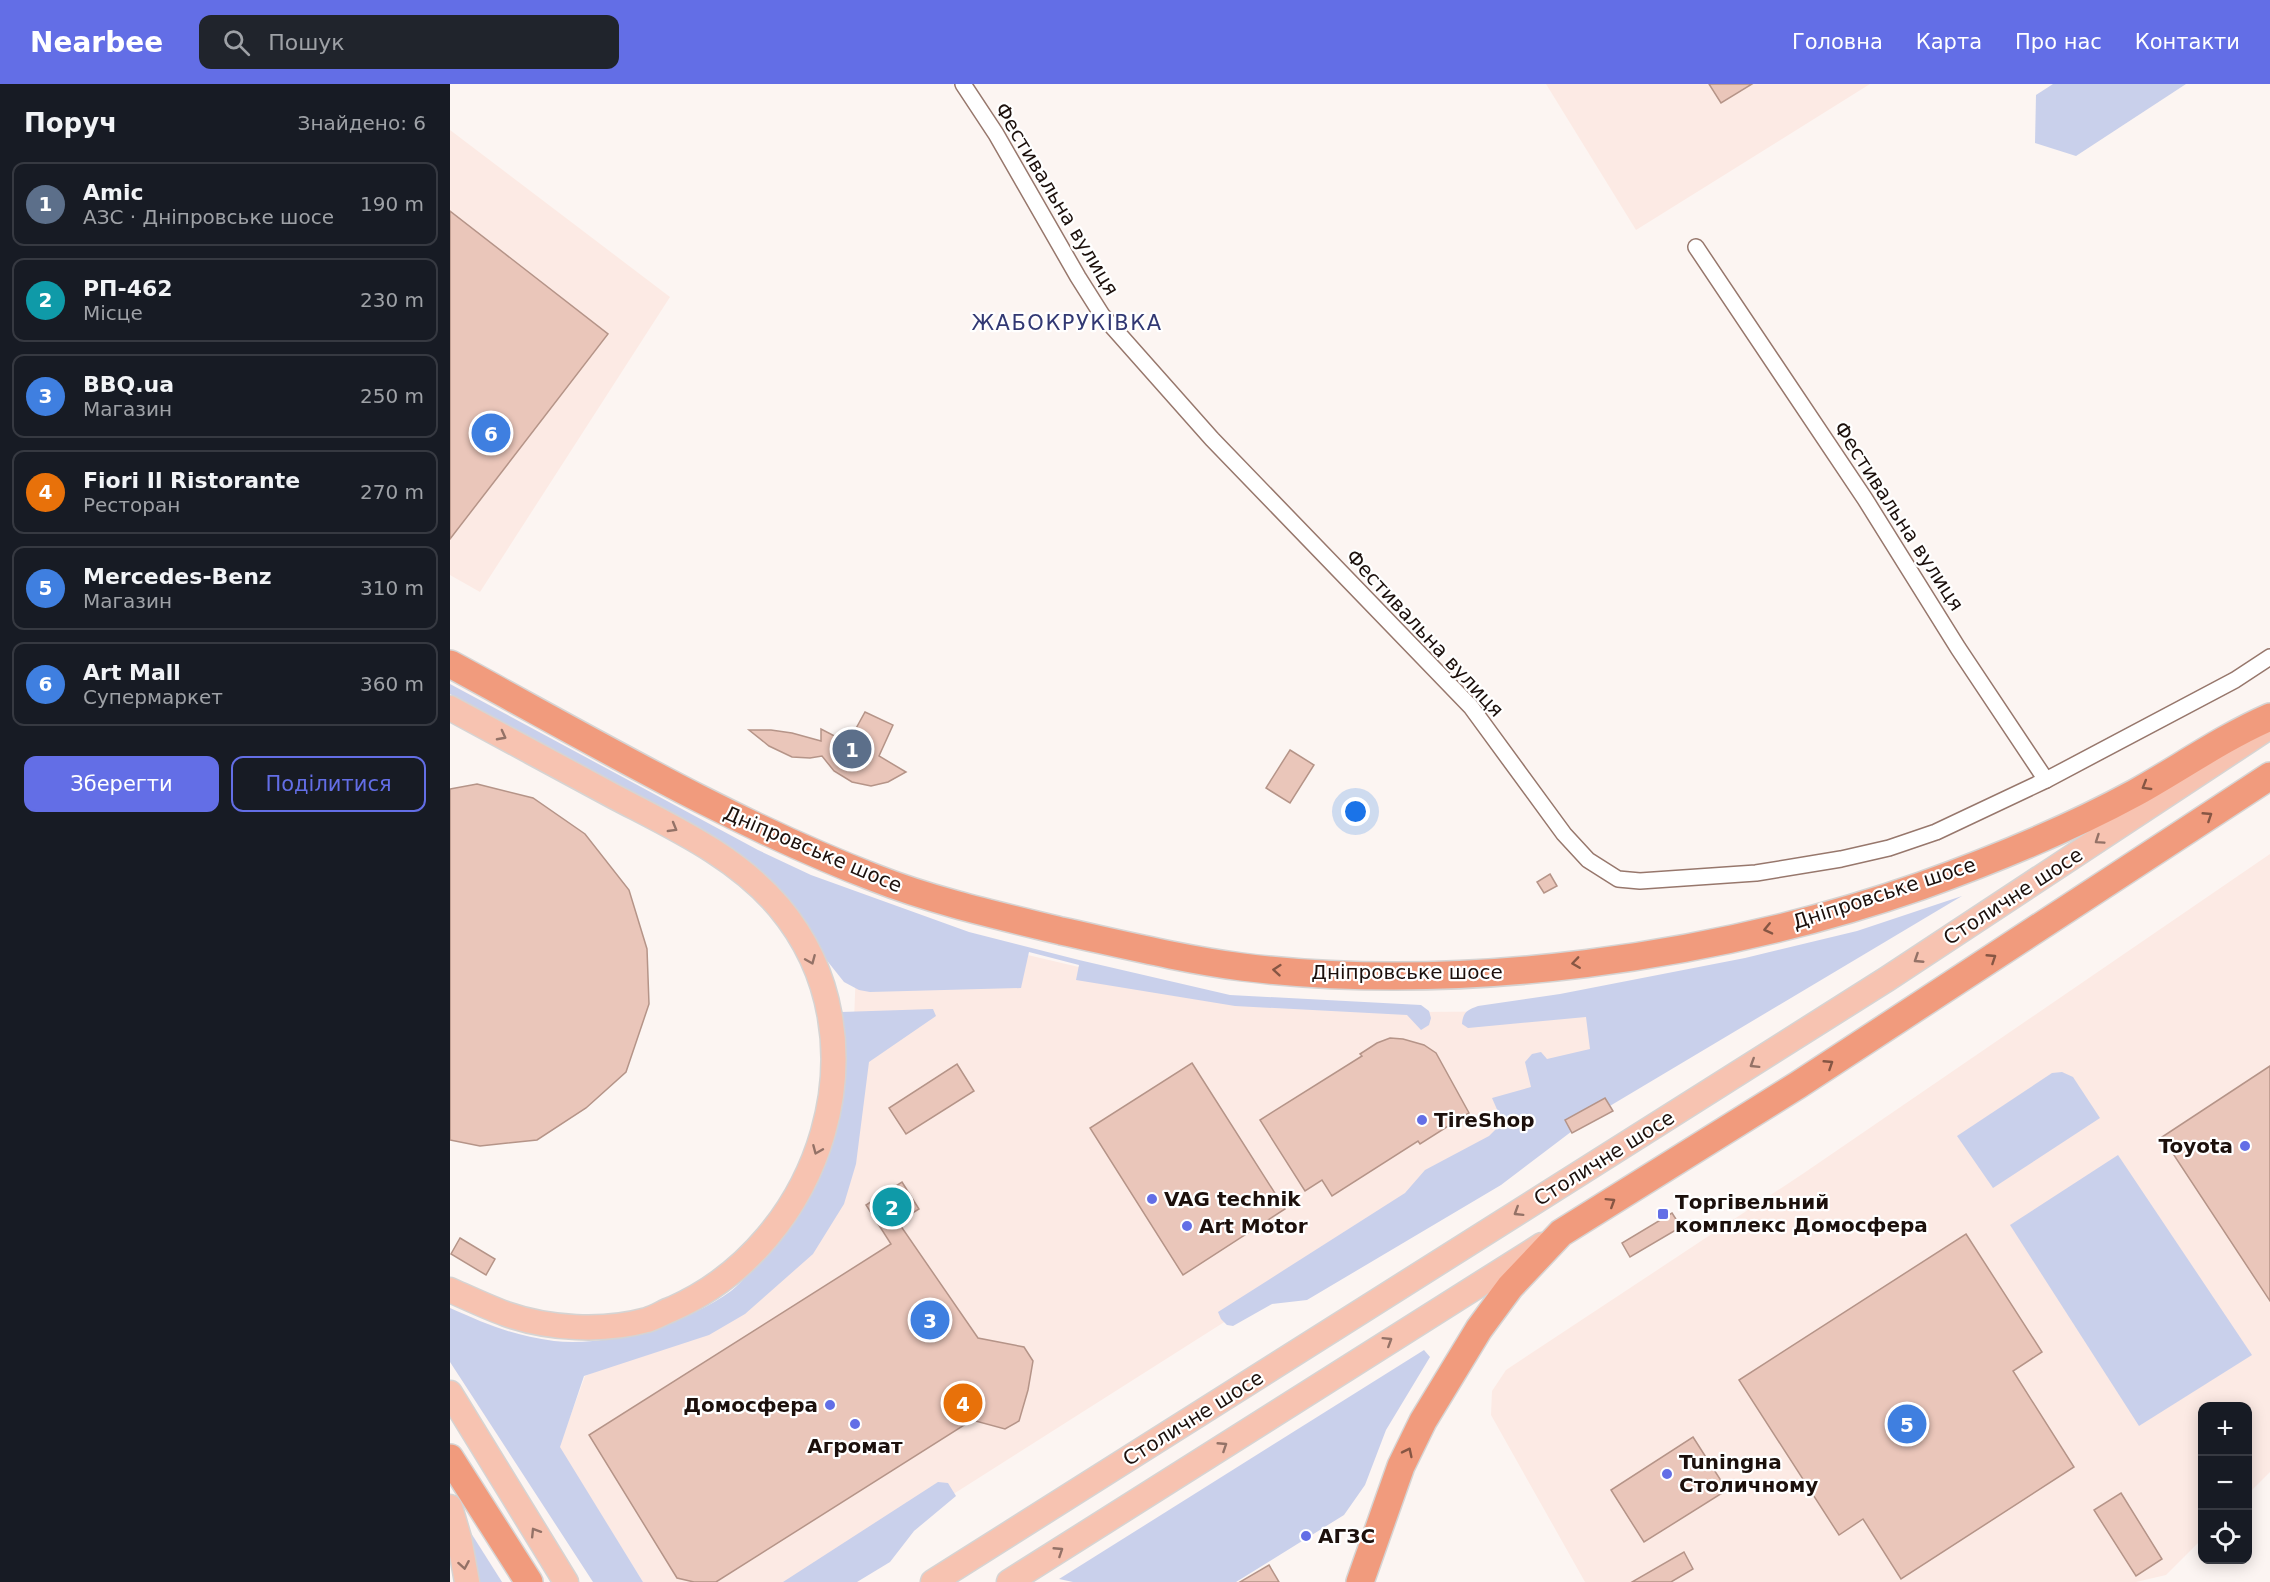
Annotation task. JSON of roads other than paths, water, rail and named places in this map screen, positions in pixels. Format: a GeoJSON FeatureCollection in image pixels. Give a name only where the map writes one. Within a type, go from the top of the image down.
{"type":"FeatureCollection","features":[{"type":"Feature","properties":{"kind":"highway","name":"Дніпровське шосе"},"geometry":{"type":"LineString","coordinates":[[450,664],[730,815],[876,879],[995,915],[1184,958],[1243,967],[1364,976],[1524,970],[1704,944],[1808,920],[1920,886],[2036,840],[2131,795],[2232,735],[2270,717]]}},
{"type":"Feature","properties":{"kind":"highway","name":"Столичне шосе"},"geometry":{"type":"LineString","coordinates":[[1561,1233],[1798,1085],[2270,776]]}},
{"type":"Feature","properties":{"kind":"highway"},"geometry":{"type":"LineString","coordinates":[[1360,1582],[1401,1466],[1423,1421],[1479,1329],[1510,1287],[1561,1233]]}},
{"type":"Feature","properties":{"kind":"highway"},"geometry":{"type":"LineString","coordinates":[[450,1458],[529,1582]]}},
{"type":"Feature","properties":{"kind":"main road","name":"Дніпровське шосе"},"geometry":{"type":"LineString","coordinates":[[450,708],[678,830],[717,854],[763,891],[786,917],[808,952],[821,984],[828,1010],[834,1051],[829,1109],[821,1139],[797,1198],[767,1239],[728,1277],[697,1298],[648,1319],[608,1327],[557,1325],[507,1314],[450,1290]]}},
{"type":"Feature","properties":{"kind":"main road","name":"Столичне шосе"},"geometry":{"type":"LineString","coordinates":[[933,1582],[1887,979],[2270,726]]}},
{"type":"Feature","properties":{"kind":"main road","name":"Столичне шосе"},"geometry":{"type":"LineString","coordinates":[[1009,1582],[1561,1233]]}},
{"type":"Feature","properties":{"kind":"main road"},"geometry":{"type":"LineString","coordinates":[[450,1393],[566,1582]]}},
{"type":"Feature","properties":{"kind":"main road"},"geometry":{"type":"LineString","coordinates":[[450,1507],[459,1538],[467,1582]]}},
{"type":"Feature","properties":{"kind":"street","name":"Фестивальна вулиця"},"geometry":{"type":"LineString","coordinates":[[963,84],[996,134],[1102,315],[1212,439],[1471,707],[1564,834],[1588,860],[1618,879],[1640,881],[1756,873],[1841,859],[1888,848],[1936,832],[2046,780],[2235,680],[2270,657]]}},
{"type":"Feature","properties":{"kind":"street","name":"Фестивальна вулиця"},"geometry":{"type":"LineString","coordinates":[[1696,247],[1865,499],[1958,648],[2046,780]]}},
{"type":"Feature","properties":{"kind":"place","name":"Art Mall"},"geometry":{"type":"Point","coordinates":[491,433]}},
{"type":"Feature","properties":{"kind":"place","name":"Amic"},"geometry":{"type":"Point","coordinates":[852,749]}},
{"type":"Feature","properties":{"kind":"place","name":"TireShop"},"geometry":{"type":"Point","coordinates":[1422,1120]}},
{"type":"Feature","properties":{"kind":"place","name":"Toyota"},"geometry":{"type":"Point","coordinates":[2245,1146]}},
{"type":"Feature","properties":{"kind":"place","name":"VAG technik"},"geometry":{"type":"Point","coordinates":[1152,1199]}},
{"type":"Feature","properties":{"kind":"place","name":"РП-462"},"geometry":{"type":"Point","coordinates":[892,1207]}},
{"type":"Feature","properties":{"kind":"place","name":"Торгівельний комплекс Домосфера"},"geometry":{"type":"Point","coordinates":[1663,1214]}},
{"type":"Feature","properties":{"kind":"place","name":"Art Motor"},"geometry":{"type":"Point","coordinates":[1187,1226]}},
{"type":"Feature","properties":{"kind":"place","name":"BBQ.ua"},"geometry":{"type":"Point","coordinates":[930,1320]}},
{"type":"Feature","properties":{"kind":"place","name":"Fiori Il Ristorante"},"geometry":{"type":"Point","coordinates":[963,1403]}},
{"type":"Feature","properties":{"kind":"place","name":"Домосфера"},"geometry":{"type":"Point","coordinates":[830,1405]}},
{"type":"Feature","properties":{"kind":"place","name":"Агромат"},"geometry":{"type":"Point","coordinates":[855,1424]}},
{"type":"Feature","properties":{"kind":"place","name":"Mercedes-Benz"},"geometry":{"type":"Point","coordinates":[1907,1424]}},
{"type":"Feature","properties":{"kind":"place","name":"Tuningна Столичному"},"geometry":{"type":"Point","coordinates":[1667,1474]}},
{"type":"Feature","properties":{"kind":"place","name":"АГЗС"},"geometry":{"type":"Point","coordinates":[1306,1536]}},
{"type":"Feature","properties":{"kind":"district","name":"ЖАБОКРУКІВКА"},"geometry":{"type":"Point","coordinates":[1067,323]}}]}
